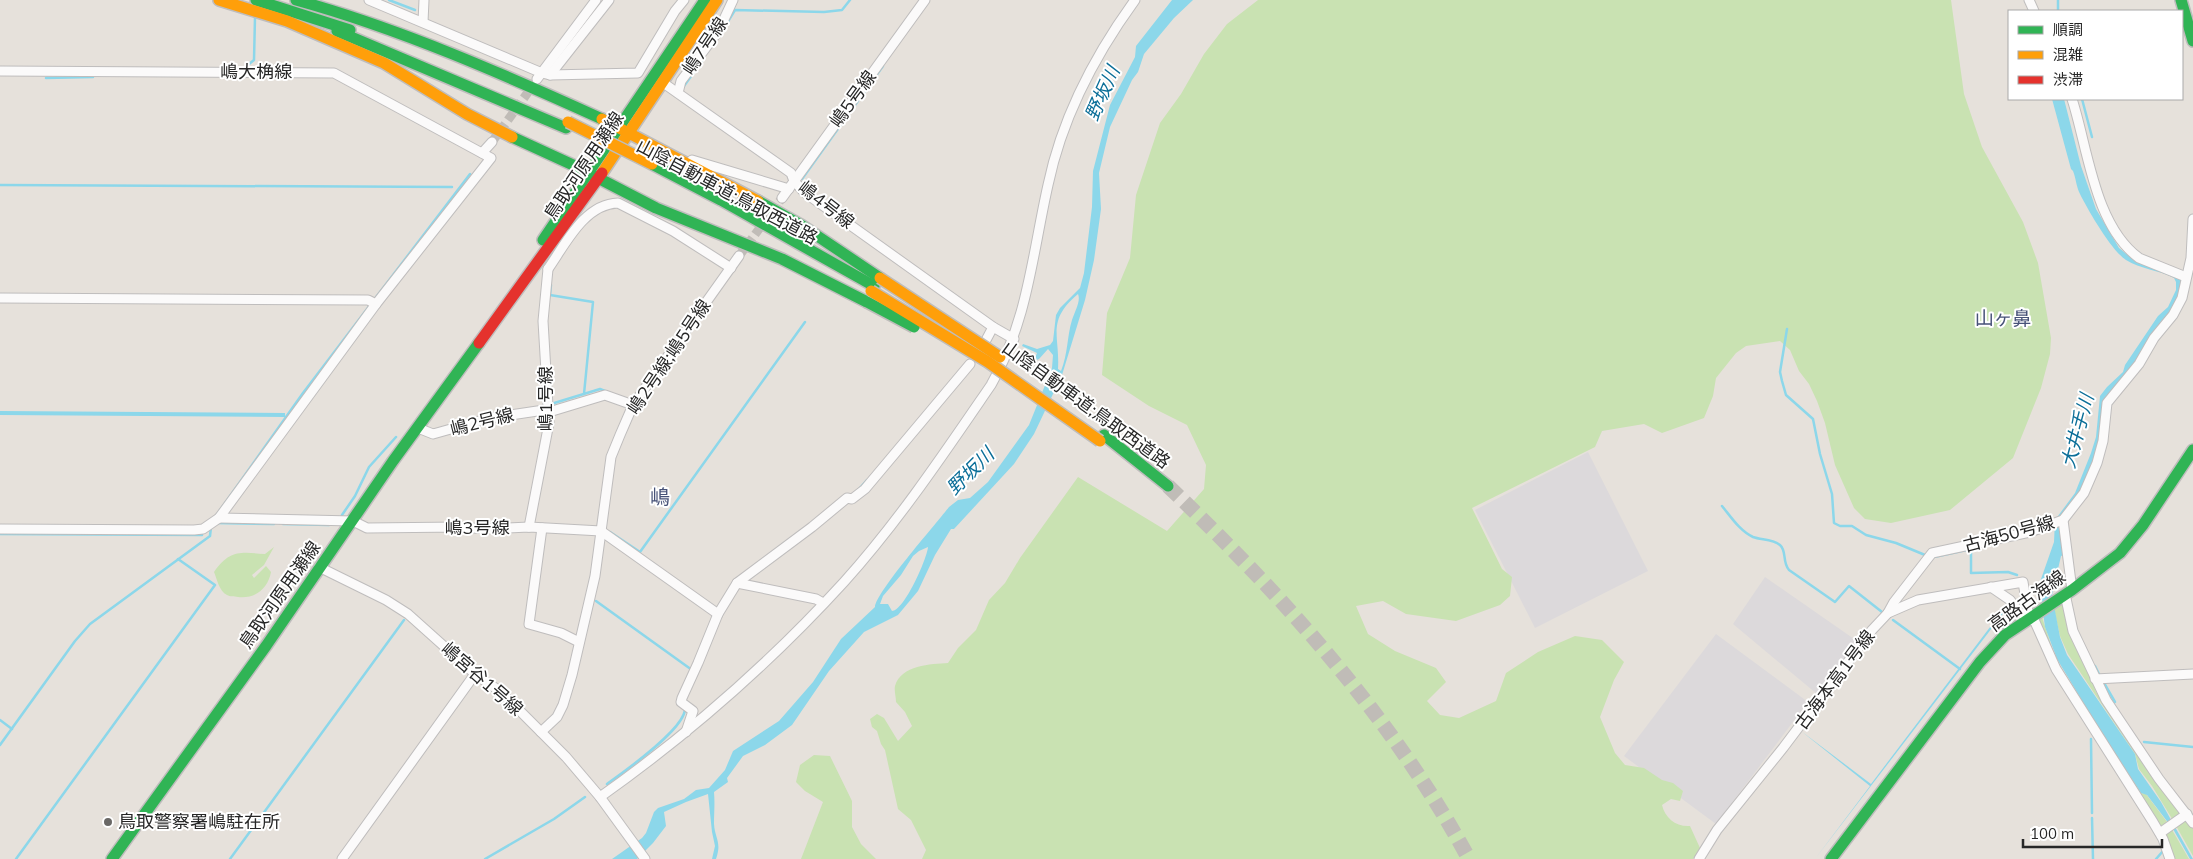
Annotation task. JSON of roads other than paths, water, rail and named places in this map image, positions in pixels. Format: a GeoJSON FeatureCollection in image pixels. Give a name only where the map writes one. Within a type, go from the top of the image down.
{"type":"FeatureCollection","features":[{"type":"Feature","properties":{"kind":"main road"},"geometry":{"type":"LineString","coordinates":[[219,0],[367,22],[445,51],[527,85],[618,127],[729,184],[801,225],[875,285]]}},
{"type":"Feature","properties":{"kind":"main road","name":"山陰自動車道;鳥取西道路"},"geometry":{"type":"LineString","coordinates":[[234,0],[290,11]]}},
{"type":"Feature","properties":{"kind":"main road","name":"山陰自動車道;鳥取西道路"},"geometry":{"type":"LineString","coordinates":[[256,0],[395,48],[567,125],[721,200],[875,285],[951,338],[1054,403],[1102,438],[1165,490]]}},
{"type":"Feature","properties":{"kind":"main road","name":"鳥取河原用瀬線"},"geometry":{"type":"LineString","coordinates":[[112,859],[266,646],[474,349],[490,321],[541,261],[594,175],[618,127],[705,0]]}},
{"type":"Feature","properties":{"kind":"main road","name":"鳥取河原用瀬線"},"geometry":{"type":"LineString","coordinates":[[594,175],[629,133],[717,0]]}},
{"type":"Feature","properties":{"kind":"main road"},"geometry":{"type":"LineString","coordinates":[[2181,0],[2193,41]]}},
{"type":"Feature","properties":{"kind":"main road"},"geometry":{"type":"LineString","coordinates":[[290,11],[324,35],[384,63],[467,114],[529,146],[594,175],[656,208],[760,250],[867,302],[1054,403]]}},
{"type":"Feature","properties":{"kind":"main road","name":"高路古海線"},"geometry":{"type":"LineString","coordinates":[[1831,859],[1980,662],[2005,635],[2066,594],[2120,553],[2143,525],[2193,450]]}},
{"type":"Feature","properties":{"kind":"street"},"geometry":{"type":"LineString","coordinates":[[369,0],[543,76],[638,73],[651,77]]}},
{"type":"Feature","properties":{"kind":"street"},"geometry":{"type":"LineString","coordinates":[[423,22],[424,0]]}},
{"type":"Feature","properties":{"kind":"street"},"geometry":{"type":"LineString","coordinates":[[543,76],[596,0]]}},
{"type":"Feature","properties":{"kind":"street"},"geometry":{"type":"LineString","coordinates":[[543,76],[609,0]]}},
{"type":"Feature","properties":{"kind":"street"},"geometry":{"type":"LineString","coordinates":[[638,73],[670,18],[684,0]]}},
{"type":"Feature","properties":{"kind":"street","name":"嶋7号線"},"geometry":{"type":"LineString","coordinates":[[678,93],[681,81],[719,30],[733,0]]}},
{"type":"Feature","properties":{"kind":"street","name":"嶋5号線"},"geometry":{"type":"LineString","coordinates":[[782,198],[925,0]]}},
{"type":"Feature","properties":{"kind":"street"},"geometry":{"type":"LineString","coordinates":[[600,797],[712,711],[784,644],[845,581],[895,519],[992,385],[1003,365],[1025,305],[1048,184],[1058,147],[1070,114],[1110,35],[1134,0]]}},
{"type":"Feature","properties":{"kind":"street","name":"嶋大桷線"},"geometry":{"type":"LineString","coordinates":[[0,71],[334,73],[491,158],[376,304]]}},
{"type":"Feature","properties":{"kind":"street","name":"嶋4号線"},"geometry":{"type":"LineString","coordinates":[[662,82],[791,173],[791,185],[804,192],[993,327],[1014,338]]}},
{"type":"Feature","properties":{"kind":"street"},"geometry":{"type":"LineString","coordinates":[[2072,100],[2095,185],[2113,227],[2139,258],[2186,276]]}},
{"type":"Feature","properties":{"kind":"street"},"geometry":{"type":"LineString","coordinates":[[482,153],[492,142]]}},
{"type":"Feature","properties":{"kind":"street"},"geometry":{"type":"LineString","coordinates":[[661,150],[791,185]]}},
{"type":"Feature","properties":{"kind":"street"},"geometry":{"type":"LineString","coordinates":[[541,261],[586,216],[610,203],[618,203],[673,231],[731,268]]}},
{"type":"Feature","properties":{"kind":"street","name":"古海50号線"},"geometry":{"type":"LineString","coordinates":[[1888,613],[1894,602],[1932,553],[2030,532],[2063,520],[2084,493],[2097,463],[2103,441],[2107,403],[2139,364],[2154,338],[2173,315],[2182,298],[2192,258],[2193,218]]}},
{"type":"Feature","properties":{"kind":"street","name":"嶋2号線;嶋5号線"},"geometry":{"type":"LineString","coordinates":[[541,732],[557,718],[563,705],[590,602],[611,457],[633,405],[739,256]]}},
{"type":"Feature","properties":{"kind":"street","name":"嶋1号線"},"geometry":{"type":"LineString","coordinates":[[529,527],[549,423],[541,261]]}},
{"type":"Feature","properties":{"kind":"street"},"geometry":{"type":"LineString","coordinates":[[0,298],[368,300],[376,304],[219,518],[203,529],[0,529]]}},
{"type":"Feature","properties":{"kind":"street"},"geometry":{"type":"LineString","coordinates":[[985,342],[993,327]]}},
{"type":"Feature","properties":{"kind":"street"},"geometry":{"type":"LineString","coordinates":[[686,732],[693,712],[684,706],[681,702],[682,698],[718,614],[737,583],[812,527],[847,498],[852,499],[865,489],[970,364]]}},
{"type":"Feature","properties":{"kind":"street","name":"嶋2号線"},"geometry":{"type":"LineString","coordinates":[[418,428],[433,434],[490,418],[544,410],[549,412],[605,395],[633,405]]}},
{"type":"Feature","properties":{"kind":"street","name":"嶋3号線"},"geometry":{"type":"LineString","coordinates":[[219,518],[353,521],[367,528],[460,527],[486,530],[529,527],[601,531]]}},
{"type":"Feature","properties":{"kind":"street"},"geometry":{"type":"LineString","coordinates":[[2063,520],[2066,594],[2073,631],[2095,679],[2159,779],[2193,823]]}},
{"type":"Feature","properties":{"kind":"street"},"geometry":{"type":"LineString","coordinates":[[542,528],[529,624],[561,633],[579,642]]}},
{"type":"Feature","properties":{"kind":"street"},"geometry":{"type":"LineString","coordinates":[[601,531],[718,614]]}},
{"type":"Feature","properties":{"kind":"street","name":"嶋宮谷1号線"},"geometry":{"type":"LineString","coordinates":[[319,568],[378,596],[408,614],[475,674],[501,692],[566,757],[600,797],[646,859]]}},
{"type":"Feature","properties":{"kind":"street","name":"古海本高1号線"},"geometry":{"type":"LineString","coordinates":[[1699,859],[1717,830],[1783,748],[1872,630],[1888,613],[1918,600],[2023,582],[2034,616]]}},
{"type":"Feature","properties":{"kind":"street"},"geometry":{"type":"LineString","coordinates":[[737,583],[816,599],[824,603]]}},
{"type":"Feature","properties":{"kind":"street"},"geometry":{"type":"LineString","coordinates":[[1991,586],[2010,600],[2019,612],[2034,616],[2056,669],[2160,833],[2170,859]]}},
{"type":"Feature","properties":{"kind":"street"},"geometry":{"type":"LineString","coordinates":[[342,859],[475,674]]}},
{"type":"Feature","properties":{"kind":"street"},"geometry":{"type":"LineString","coordinates":[[2095,679],[2193,674]]}},
{"type":"Feature","properties":{"kind":"street"},"geometry":{"type":"LineString","coordinates":[[2160,833],[2187,814]]}},
{"type":"Feature","properties":{"kind":"water"},"geometry":{"type":"Polygon","coordinates":[[[1172,0],[1193,0],[1174,18],[1144,54],[1138,72],[1132,80],[1110,127],[1099,173],[1101,209],[1094,260],[1085,300],[1062,375],[1034,434],[1014,464],[954,529],[951,529],[935,555],[918,591],[898,615],[864,632],[829,671],[792,725],[765,745],[743,756],[727,778],[728,782],[714,792],[714,824],[718,844],[716,859],[712,859],[715,846],[708,794],[664,812],[666,826],[637,859],[612,859],[642,838],[646,833],[654,812],[658,808],[684,799],[696,790],[709,788],[725,770],[733,751],[779,721],[813,682],[841,639],[875,607],[885,587],[895,573],[949,507],[958,500],[970,498],[988,482],[1029,425],[1052,368],[1053,355],[1048,349],[1039,359],[1034,361],[1037,353],[1022,346],[1023,344],[1037,349],[1050,345],[1053,341],[1056,315],[1060,308],[1080,288],[1084,273],[1092,207],[1093,171],[1110,105],[1135,57],[1136,46],[1172,0]],[[1078,294],[1062,312],[1058,321],[1058,369],[1061,371],[1070,326],[1078,303],[1078,294]],[[928,547],[913,556],[901,575],[883,596],[880,604],[888,604],[892,611],[903,603],[919,573],[928,547]]]}},
{"type":"Feature","properties":{"kind":"water"},"geometry":{"type":"Polygon","coordinates":[[[2052,100],[2064,100],[2081,166],[2096,209],[2119,248],[2134,260],[2181,278],[2181,287],[2173,310],[2126,378],[2111,391],[2105,401],[2100,444],[2085,487],[2061,518],[2064,555],[2061,556],[2052,595],[2060,637],[2067,655],[2135,754],[2138,769],[2161,802],[2193,859],[2190,859],[2173,829],[2147,795],[2141,793],[2099,729],[2057,659],[2045,627],[2040,582],[2054,542],[2055,520],[2075,493],[2091,453],[2096,437],[2100,396],[2123,372],[2125,365],[2158,316],[2168,307],[2176,290],[2174,278],[2137,265],[2120,255],[2088,210],[2071,169],[2052,100]]]}},
{"type":"Feature","properties":{"kind":"water"},"geometry":{"type":"Polygon","coordinates":[[[0,411],[285,413],[285,417],[0,415],[0,411]]]}},
{"type":"Feature","properties":{"kind":"water"},"geometry":{"type":"Polygon","coordinates":[[[2006,606],[2008,607],[1815,859],[1870,786],[1801,731],[1871,784],[2006,606]]]}},
{"type":"Feature","properties":{"kind":"waterway"},"geometry":{"type":"LineString","coordinates":[[389,0],[415,10]]}},
{"type":"Feature","properties":{"kind":"waterway"},"geometry":{"type":"LineString","coordinates":[[727,23],[735,10],[824,12],[842,10],[850,0]]}},
{"type":"Feature","properties":{"kind":"waterway"},"geometry":{"type":"LineString","coordinates":[[2058,0],[2058,10]]}},
{"type":"Feature","properties":{"kind":"waterway"},"geometry":{"type":"LineString","coordinates":[[244,68],[254,60],[255,17]]}},
{"type":"Feature","properties":{"kind":"waterway"},"geometry":{"type":"LineString","coordinates":[[684,86],[702,61]]}},
{"type":"Feature","properties":{"kind":"waterway"},"geometry":{"type":"LineString","coordinates":[[802,179],[883,66]]}},
{"type":"Feature","properties":{"kind":"waterway"},"geometry":{"type":"LineString","coordinates":[[46,78],[93,77]]}},
{"type":"Feature","properties":{"kind":"waterway"},"geometry":{"type":"LineString","coordinates":[[2082,100],[2092,137]]}},
{"type":"Feature","properties":{"kind":"waterway"},"geometry":{"type":"LineString","coordinates":[[218,513],[303,393],[470,174]]}},
{"type":"Feature","properties":{"kind":"waterway"},"geometry":{"type":"LineString","coordinates":[[0,185],[452,187]]}},
{"type":"Feature","properties":{"kind":"waterway"},"geometry":{"type":"LineString","coordinates":[[551,285],[550,295],[593,302],[584,394]]}},
{"type":"Feature","properties":{"kind":"waterway"},"geometry":{"type":"LineString","coordinates":[[610,532],[640,552],[805,322]]}},
{"type":"Feature","properties":{"kind":"waterway"},"geometry":{"type":"LineString","coordinates":[[1787,329],[1780,372],[1782,381],[1786,395],[1813,419],[1820,454],[1832,494],[1834,523],[1840,526],[1852,526],[1866,535],[1896,543],[1925,555]]}},
{"type":"Feature","properties":{"kind":"waterway"},"geometry":{"type":"LineString","coordinates":[[551,404],[600,389],[605,391]]}},
{"type":"Feature","properties":{"kind":"waterway"},"geometry":{"type":"LineString","coordinates":[[342,515],[355,496],[369,467],[396,437]]}},
{"type":"Feature","properties":{"kind":"waterway"},"geometry":{"type":"LineString","coordinates":[[859,489],[867,480]]}},
{"type":"Feature","properties":{"kind":"waterway"},"geometry":{"type":"LineString","coordinates":[[1722,506],[1748,534],[1780,545],[1789,570],[1835,602],[1849,586],[1882,612]]}},
{"type":"Feature","properties":{"kind":"waterway"},"geometry":{"type":"LineString","coordinates":[[218,523],[274,524]]}},
{"type":"Feature","properties":{"kind":"waterway"},"geometry":{"type":"LineString","coordinates":[[283,524],[329,525]]}},
{"type":"Feature","properties":{"kind":"waterway"},"geometry":{"type":"LineString","coordinates":[[0,745],[75,641],[90,624],[210,536],[211,527]]}},
{"type":"Feature","properties":{"kind":"waterway"},"geometry":{"type":"LineString","coordinates":[[0,534],[202,535]]}},
{"type":"Feature","properties":{"kind":"waterway"},"geometry":{"type":"LineString","coordinates":[[1934,557],[1971,549],[1971,573],[2008,572],[2017,575]]}},
{"type":"Feature","properties":{"kind":"waterway"},"geometry":{"type":"LineString","coordinates":[[16,859],[215,585],[178,559]]}},
{"type":"Feature","properties":{"kind":"waterway"},"geometry":{"type":"LineString","coordinates":[[596,601],[692,670]]}},
{"type":"Feature","properties":{"kind":"waterway"},"geometry":{"type":"LineString","coordinates":[[230,859],[404,620]]}},
{"type":"Feature","properties":{"kind":"waterway"},"geometry":{"type":"LineString","coordinates":[[1893,620],[1960,669]]}},
{"type":"Feature","properties":{"kind":"waterway"},"geometry":{"type":"LineString","coordinates":[[2095,666],[2100,676]]}},
{"type":"Feature","properties":{"kind":"waterway"},"geometry":{"type":"LineString","coordinates":[[2104,683],[2115,702]]}},
{"type":"Feature","properties":{"kind":"waterway"},"geometry":{"type":"LineString","coordinates":[[607,784],[664,739],[682,719],[685,710]]}},
{"type":"Feature","properties":{"kind":"waterway"},"geometry":{"type":"LineString","coordinates":[[0,720],[12,729]]}},
{"type":"Feature","properties":{"kind":"waterway"},"geometry":{"type":"LineString","coordinates":[[2091,739],[2092,813]]}},
{"type":"Feature","properties":{"kind":"waterway"},"geometry":{"type":"LineString","coordinates":[[2144,742],[2193,747]]}},
{"type":"Feature","properties":{"kind":"waterway"},"geometry":{"type":"LineString","coordinates":[[485,859],[554,819],[585,797]]}},
{"type":"Feature","properties":{"kind":"waterway"},"geometry":{"type":"LineString","coordinates":[[2092,818],[2093,859]]}},
{"type":"Feature","properties":{"kind":"waterway"},"geometry":{"type":"LineString","coordinates":[[2156,859],[2163,851]]}},
{"type":"Feature","properties":{"kind":"tunnel"},"geometry":{"type":"LineString","coordinates":[[492,142],[534,84]]}},
{"type":"Feature","properties":{"kind":"tunnel"},"geometry":{"type":"LineString","coordinates":[[739,256],[782,198]]}},
{"type":"Feature","properties":{"kind":"tunnel"},"geometry":{"type":"LineString","coordinates":[[1168,486],[1294,615],[1371,708],[1406,756],[1439,807],[1469,859]]}},
{"type":"Feature","properties":{"kind":"place","name":"鳥取警察署嶋駐在所"},"geometry":{"type":"Point","coordinates":[108,822]}},
{"type":"Feature","properties":{"kind":"district","name":"山ヶ鼻"},"geometry":{"type":"Point","coordinates":[2003,318]}},
{"type":"Feature","properties":{"kind":"district","name":"嶋"},"geometry":{"type":"Point","coordinates":[660,497]}},
{"type":"Feature","properties":{"kind":"water label","name":"野坂川"},"geometry":{"type":"Point","coordinates":[1102,93]}},
{"type":"Feature","properties":{"kind":"water label","name":"大井手川"},"geometry":{"type":"Point","coordinates":[2077,431]}},
{"type":"Feature","properties":{"kind":"water label","name":"野坂川"},"geometry":{"type":"Point","coordinates":[970,471]}}]}
